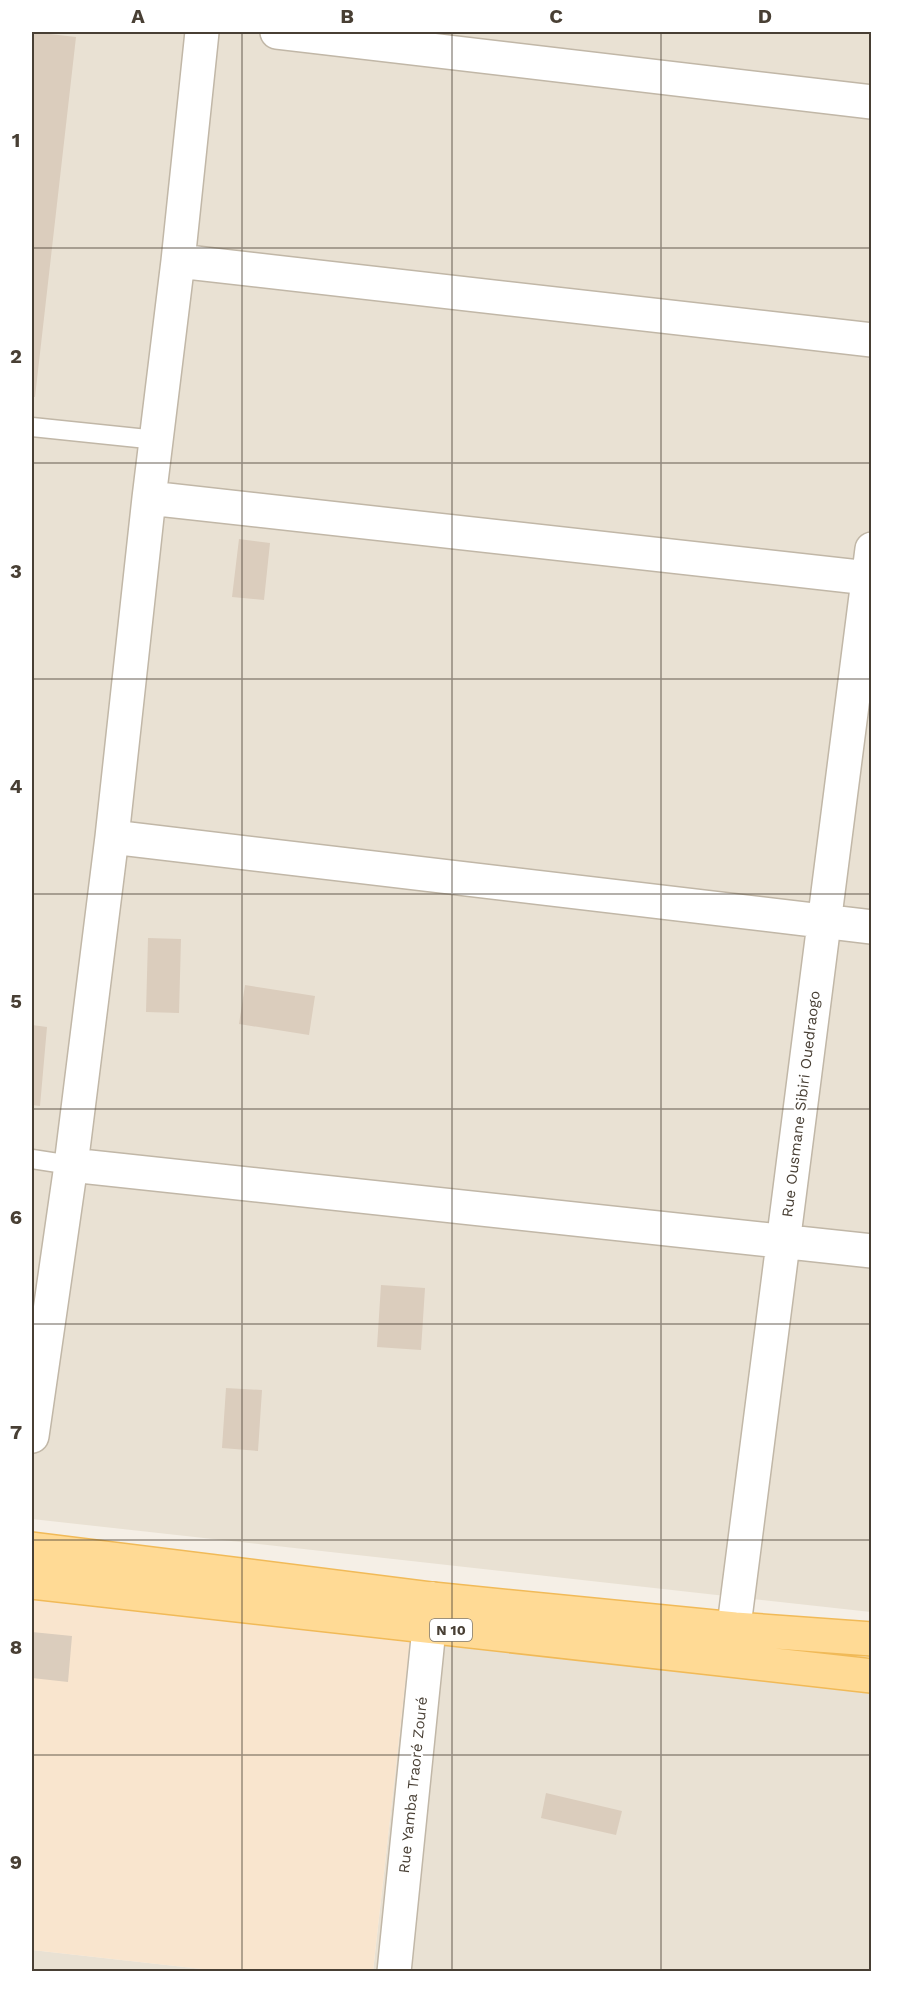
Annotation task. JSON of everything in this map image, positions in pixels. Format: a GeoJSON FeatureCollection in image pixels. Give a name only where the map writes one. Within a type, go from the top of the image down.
{"type":"FeatureCollection","features":[{"type":"Feature","properties":{"kind":"main road","name":"N 10"},"geometry":{"type":"LineString","coordinates":[[32,1549],[431,1613]]}},
{"type":"Feature","properties":{"kind":"main road","name":"N 10"},"geometry":{"type":"LineString","coordinates":[[32,1582],[431,1613],[732,1644],[872,1676]]}},
{"type":"Feature","properties":{"kind":"main road","name":"N 10"},"geometry":{"type":"LineString","coordinates":[[732,1644],[872,1639]]}},
{"type":"Feature","properties":{"kind":"street"},"geometry":{"type":"LineString","coordinates":[[32,1436],[71,1165],[111,837],[178,261],[202,32]]}},
{"type":"Feature","properties":{"kind":"street"},"geometry":{"type":"LineString","coordinates":[[276,32],[872,102]]}},
{"type":"Feature","properties":{"kind":"street"},"geometry":{"type":"LineString","coordinates":[[178,261],[872,340]]}},
{"type":"Feature","properties":{"kind":"street"},"geometry":{"type":"LineString","coordinates":[[149,498],[870,563]]}},
{"type":"Feature","properties":{"kind":"street","name":"Rue Ousmane Sibiri Ouedraogo"},"geometry":{"type":"LineString","coordinates":[[732,1644],[870,563]]}},
{"type":"Feature","properties":{"kind":"street"},"geometry":{"type":"LineString","coordinates":[[111,837],[872,927]]}},
{"type":"Feature","properties":{"kind":"street"},"geometry":{"type":"LineString","coordinates":[[71,1165],[872,1251]]}},
{"type":"Feature","properties":{"kind":"street","name":"Rue Yamba Traoré Zouré"},"geometry":{"type":"LineString","coordinates":[[394,1971],[431,1613]]}},
{"type":"Feature","properties":{"kind":"lane"},"geometry":{"type":"LineString","coordinates":[[32,427],[157,440]]}},
{"type":"Feature","properties":{"kind":"lane"},"geometry":{"type":"LineString","coordinates":[[32,1159],[71,1165]]}},
{"type":"Feature","properties":{"kind":"shaded area"},"geometry":{"type":"Polygon","coordinates":[[[32,32],[871,32],[871,1612],[32,1519],[32,32]]]}},
{"type":"Feature","properties":{"kind":"shaded area"},"geometry":{"type":"Polygon","coordinates":[[[32,1599],[410,1641],[373,1971],[220,1971],[32,1950],[32,1599]]]}},
{"type":"Feature","properties":{"kind":"shaded area"},"geometry":{"type":"Polygon","coordinates":[[[410,1641],[871,1690],[871,1971],[373,1972],[410,1641]]]}},
{"type":"Feature","properties":{"kind":"shaded area"},"geometry":{"type":"Polygon","coordinates":[[[32,1950],[220,1971],[32,1971],[32,1950]]]}},
{"type":"Feature","properties":{"kind":"building"},"geometry":{"type":"Polygon","coordinates":[[[32,32],[76,37],[35,397],[32,397],[32,32]]]}},
{"type":"Feature","properties":{"kind":"building"},"geometry":{"type":"Polygon","coordinates":[[[239,539],[270,543],[264,600],[232,597],[239,539]]]}},
{"type":"Feature","properties":{"kind":"building"},"geometry":{"type":"Polygon","coordinates":[[[148,938],[181,939],[179,1013],[146,1012],[148,938]]]}},
{"type":"Feature","properties":{"kind":"building"},"geometry":{"type":"Polygon","coordinates":[[[245,985],[315,996],[309,1035],[239,1024],[245,985]]]}},
{"type":"Feature","properties":{"kind":"building"},"geometry":{"type":"Polygon","coordinates":[[[32,1025],[47,1027],[40,1106],[32,1105],[32,1025]]]}},
{"type":"Feature","properties":{"kind":"building"},"geometry":{"type":"Polygon","coordinates":[[[381,1285],[425,1288],[421,1350],[377,1347],[381,1285]]]}},
{"type":"Feature","properties":{"kind":"building"},"geometry":{"type":"Polygon","coordinates":[[[226,1388],[262,1390],[258,1451],[222,1448],[226,1388]]]}},
{"type":"Feature","properties":{"kind":"building"},"geometry":{"type":"Polygon","coordinates":[[[32,1632],[72,1636],[68,1682],[32,1678],[32,1632]]]}},
{"type":"Feature","properties":{"kind":"building"},"geometry":{"type":"Polygon","coordinates":[[[546,1793],[622,1811],[616,1835],[541,1818],[546,1793]]]}}]}
